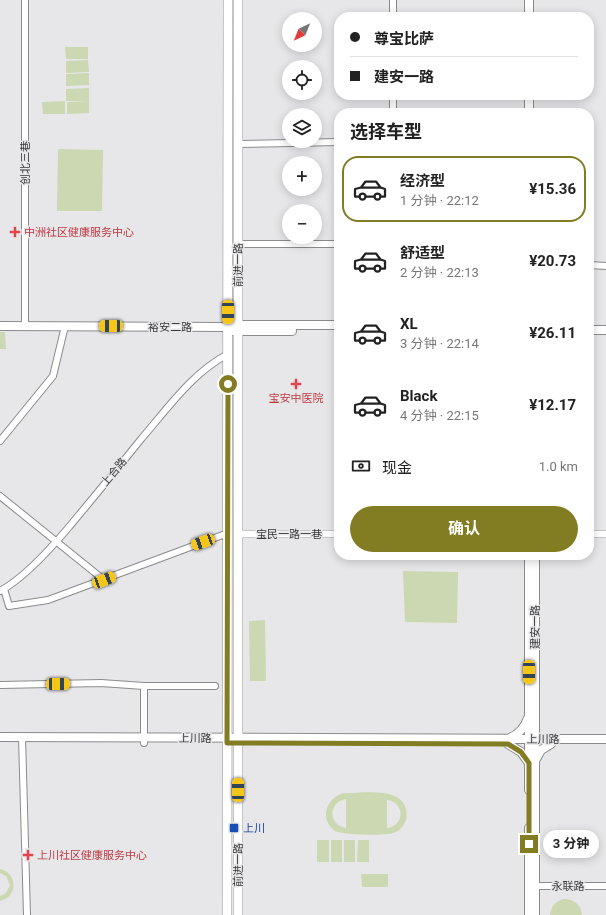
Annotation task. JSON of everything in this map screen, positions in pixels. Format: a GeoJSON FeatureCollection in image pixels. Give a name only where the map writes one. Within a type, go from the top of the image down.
{"type":"FeatureCollection","features":[{"type":"Feature","properties":{"kind":"main road","name":"前进一路"},"geometry":{"type":"LineString","coordinates":[[227,915],[228,0]]}},
{"type":"Feature","properties":{"kind":"main road","name":"前进一路"},"geometry":{"type":"LineString","coordinates":[[238,0],[238,915]]}},
{"type":"Feature","properties":{"kind":"main road"},"geometry":{"type":"LineString","coordinates":[[529,12],[530,0]]}},
{"type":"Feature","properties":{"kind":"main road"},"geometry":{"type":"LineString","coordinates":[[535,0],[535,12]]}},
{"type":"Feature","properties":{"kind":"main road"},"geometry":{"type":"LineString","coordinates":[[228,254],[234,259],[238,254]]}},
{"type":"Feature","properties":{"kind":"main road","name":"裕安二路"},"geometry":{"type":"LineString","coordinates":[[0,331],[65,329],[228,329],[334,325]]}},
{"type":"Feature","properties":{"kind":"main road"},"geometry":{"type":"LineString","coordinates":[[594,325],[606,325]]}},
{"type":"Feature","properties":{"kind":"main road","name":"裕安二路"},"geometry":{"type":"LineString","coordinates":[[0,326],[65,329]]}},
{"type":"Feature","properties":{"kind":"main road","name":"裕安二路"},"geometry":{"type":"LineString","coordinates":[[239,328],[334,330]]}},
{"type":"Feature","properties":{"kind":"main road"},"geometry":{"type":"LineString","coordinates":[[594,330],[606,330]]}},
{"type":"Feature","properties":{"kind":"main road","name":"建安一路"},"geometry":{"type":"LineString","coordinates":[[529,560],[532,718]]}},
{"type":"Feature","properties":{"kind":"main road","name":"建安一路"},"geometry":{"type":"LineString","coordinates":[[535,560],[532,718],[532,886],[535,915]]}},
{"type":"Feature","properties":{"kind":"main road"},"geometry":{"type":"LineString","coordinates":[[532,718],[542,732],[552,741],[541,750],[532,763],[508,741],[532,718]]}},
{"type":"Feature","properties":{"kind":"main road","name":"上川路"},"geometry":{"type":"LineString","coordinates":[[0,737],[22,740]]}},
{"type":"Feature","properties":{"kind":"main road","name":"上川路"},"geometry":{"type":"LineString","coordinates":[[0,742],[22,740],[552,741],[606,739]]}},
{"type":"Feature","properties":{"kind":"main road","name":"上川路"},"geometry":{"type":"LineString","coordinates":[[552,741],[606,744]]}},
{"type":"Feature","properties":{"kind":"main road","name":"建安一路"},"geometry":{"type":"LineString","coordinates":[[529,915],[532,886]]}},
{"type":"Feature","properties":{"kind":"street","name":"创北三巷"},"geometry":{"type":"LineString","coordinates":[[25,0],[25,326]]}},
{"type":"Feature","properties":{"kind":"street"},"geometry":{"type":"LineString","coordinates":[[393,0],[393,12]]}},
{"type":"Feature","properties":{"kind":"street"},"geometry":{"type":"LineString","coordinates":[[237,144],[334,142]]}},
{"type":"Feature","properties":{"kind":"street"},"geometry":{"type":"LineString","coordinates":[[238,244],[334,244]]}},
{"type":"Feature","properties":{"kind":"street"},"geometry":{"type":"LineString","coordinates":[[594,265],[606,266]]}},
{"type":"Feature","properties":{"kind":"street"},"geometry":{"type":"LineString","coordinates":[[0,441],[53,376],[65,329]]}},
{"type":"Feature","properties":{"kind":"street","name":"上合路"},"geometry":{"type":"LineString","coordinates":[[2,590],[22,575],[57,542],[166,409],[191,381],[215,361],[228,354]]}},
{"type":"Feature","properties":{"kind":"street"},"geometry":{"type":"LineString","coordinates":[[0,496],[104,580]]}},
{"type":"Feature","properties":{"kind":"street"},"geometry":{"type":"LineString","coordinates":[[2,590],[9,606],[48,600],[228,533]]}},
{"type":"Feature","properties":{"kind":"street","name":"宝民一路一巷"},"geometry":{"type":"LineString","coordinates":[[238,534],[334,534]]}},
{"type":"Feature","properties":{"kind":"street"},"geometry":{"type":"LineString","coordinates":[[594,534],[606,534]]}},
{"type":"Feature","properties":{"kind":"street"},"geometry":{"type":"LineString","coordinates":[[0,685],[101,683],[144,686],[215,686]]}},
{"type":"Feature","properties":{"kind":"street"},"geometry":{"type":"LineString","coordinates":[[144,686],[144,740]]}},
{"type":"Feature","properties":{"kind":"street"},"geometry":{"type":"LineString","coordinates":[[22,740],[27,915]]}},
{"type":"Feature","properties":{"kind":"street","name":"永联路"},"geometry":{"type":"LineString","coordinates":[[532,886],[606,886]]}},
{"type":"Feature","properties":{"kind":"green space"},"geometry":{"type":"Polygon","coordinates":[[[65,47],[88,47],[88,59],[66,59],[65,47]]]}},
{"type":"Feature","properties":{"kind":"green space"},"geometry":{"type":"Polygon","coordinates":[[[88,60],[89,72],[66,73],[66,61],[88,60]]]}},
{"type":"Feature","properties":{"kind":"green space"},"geometry":{"type":"Polygon","coordinates":[[[89,73],[89,85],[66,86],[66,74],[89,73]]]}},
{"type":"Feature","properties":{"kind":"green space"},"geometry":{"type":"Polygon","coordinates":[[[89,88],[89,101],[66,101],[66,89],[89,88]]]}},
{"type":"Feature","properties":{"kind":"green space"},"geometry":{"type":"Polygon","coordinates":[[[65,101],[65,114],[43,114],[42,102],[65,101]]]}},
{"type":"Feature","properties":{"kind":"green space"},"geometry":{"type":"Polygon","coordinates":[[[89,101],[89,113],[67,114],[67,102],[89,101]]]}},
{"type":"Feature","properties":{"kind":"green space"},"geometry":{"type":"Polygon","coordinates":[[[58,149],[103,150],[102,211],[57,211],[58,149]]]}},
{"type":"Feature","properties":{"kind":"green space"},"geometry":{"type":"Polygon","coordinates":[[[0,332],[5,332],[6,349],[0,349],[0,332]]]}},
{"type":"Feature","properties":{"kind":"green space"},"geometry":{"type":"Polygon","coordinates":[[[403,571],[458,572],[457,623],[405,622],[403,571]]]}},
{"type":"Feature","properties":{"kind":"green space"},"geometry":{"type":"Polygon","coordinates":[[[265,620],[266,681],[250,681],[249,621],[265,620]]]}},
{"type":"Feature","properties":{"kind":"green space"},"geometry":{"type":"Polygon","coordinates":[[[371,792],[389,794],[397,797],[403,802],[406,809],[405,822],[398,831],[388,834],[354,834],[335,831],[330,826],[326,814],[330,803],[339,795],[346,793],[371,792]],[[346,799],[336,804],[332,814],[336,823],[346,828],[346,799]],[[387,800],[387,828],[393,826],[400,819],[400,809],[393,802],[387,800]]]}},
{"type":"Feature","properties":{"kind":"green space"},"geometry":{"type":"Polygon","coordinates":[[[317,840],[329,840],[329,862],[317,862],[317,840]]]}},
{"type":"Feature","properties":{"kind":"green space"},"geometry":{"type":"Polygon","coordinates":[[[331,840],[342,840],[342,862],[331,862],[331,840]]]}},
{"type":"Feature","properties":{"kind":"green space"},"geometry":{"type":"Polygon","coordinates":[[[344,840],[355,840],[355,862],[344,862],[344,840]]]}},
{"type":"Feature","properties":{"kind":"green space"},"geometry":{"type":"Polygon","coordinates":[[[358,840],[369,840],[369,862],[357,862],[358,840]]]}},
{"type":"Feature","properties":{"kind":"green space"},"geometry":{"type":"Polygon","coordinates":[[[0,869],[6,871],[10,875],[14,885],[10,895],[6,899],[0,901],[0,896],[6,893],[10,885],[6,876],[0,873],[0,869]]]}},
{"type":"Feature","properties":{"kind":"green space"},"geometry":{"type":"Polygon","coordinates":[[[361,874],[388,874],[388,887],[362,887],[361,874]]]}},
{"type":"Feature","properties":{"kind":"green space"},"geometry":{"type":"Polygon","coordinates":[[[563,899],[574,901],[580,908],[582,915],[550,915],[551,909],[554,905],[563,899]]]}},
{"type":"Feature","properties":{"kind":"place","name":"中洲社区健康服务中心"},"geometry":{"type":"Point","coordinates":[15,232]}},
{"type":"Feature","properties":{"kind":"place","name":"宝安中医院"},"geometry":{"type":"Point","coordinates":[296,384]}},
{"type":"Feature","properties":{"kind":"place","name":"上川"},"geometry":{"type":"Point","coordinates":[234,828]}},
{"type":"Feature","properties":{"kind":"place","name":"上川社区健康服务中心"},"geometry":{"type":"Point","coordinates":[28,855]}},
{"type":"Feature","properties":{"kind":"route"},"geometry":{"type":"LineString","coordinates":[[228,384],[227,743],[508,744],[518,749],[529,763],[529,844]]}}]}
